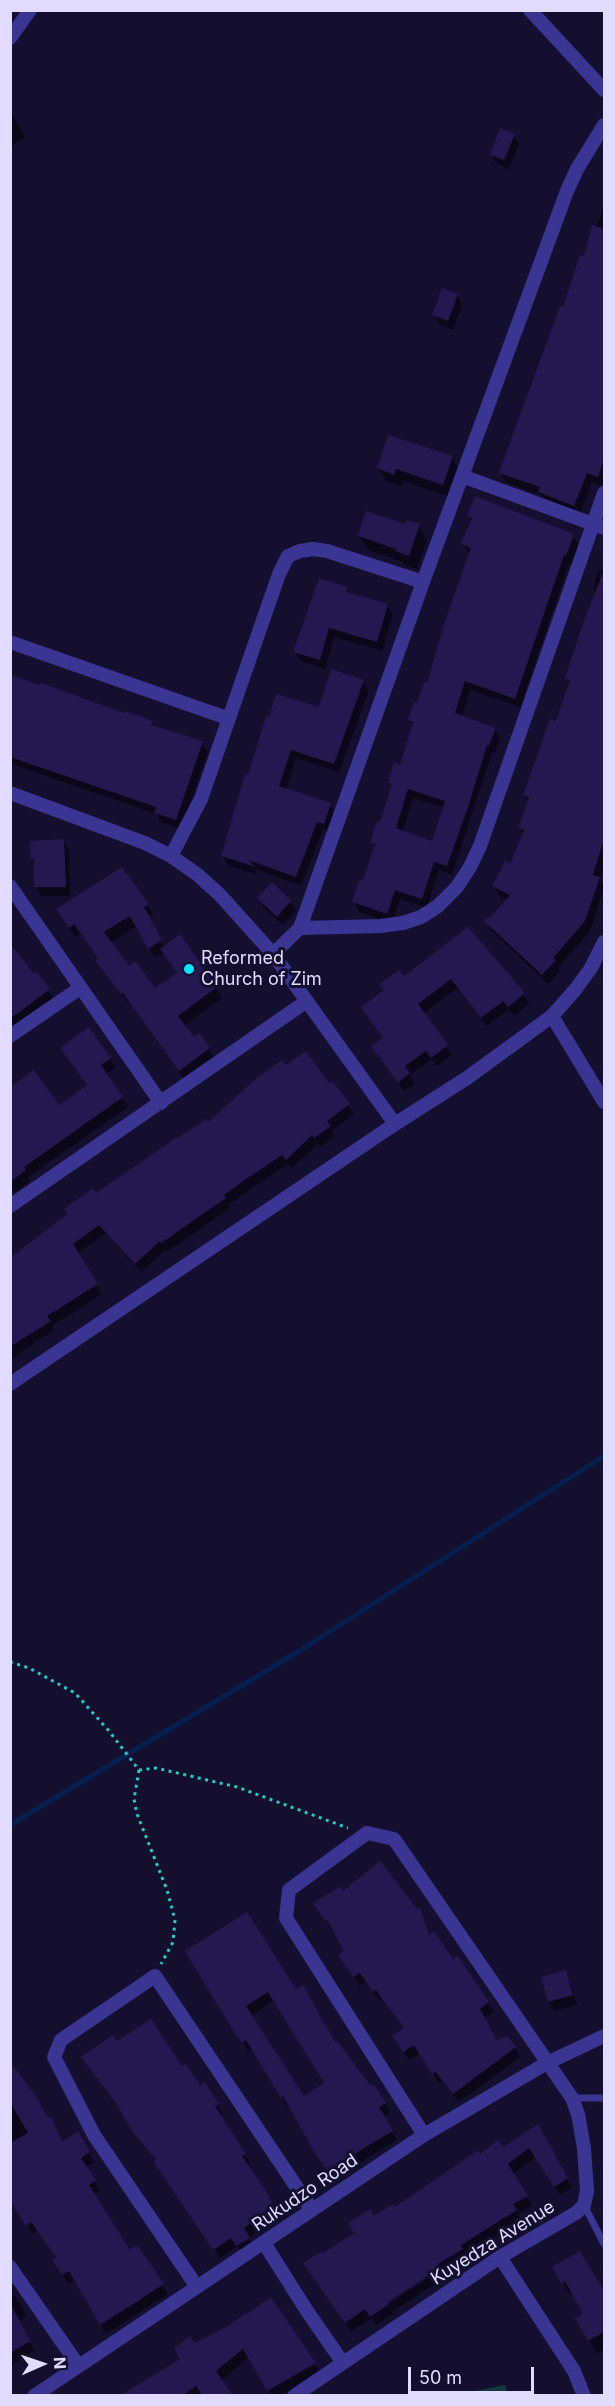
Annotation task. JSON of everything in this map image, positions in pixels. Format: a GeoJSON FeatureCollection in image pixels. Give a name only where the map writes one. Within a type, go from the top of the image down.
{"type":"FeatureCollection","features":[{"type":"Feature","properties":{"kind":"street"},"geometry":{"type":"LineString","coordinates":[[10,38],[30,10]]}},
{"type":"Feature","properties":{"kind":"street"},"geometry":{"type":"LineString","coordinates":[[530,10],[604,90]]}},
{"type":"Feature","properties":{"kind":"street"},"geometry":{"type":"LineString","coordinates":[[273,954],[300,928],[423,582],[567,190],[604,125]]}},
{"type":"Feature","properties":{"kind":"street"},"geometry":{"type":"LineString","coordinates":[[462,476],[599,526]]}},
{"type":"Feature","properties":{"kind":"street"},"geometry":{"type":"LineString","coordinates":[[300,928],[381,926],[403,923],[421,917],[438,906],[456,887],[470,867],[480,846],[599,526],[604,493]]}},
{"type":"Feature","properties":{"kind":"street"},"geometry":{"type":"LineString","coordinates":[[171,856],[197,806],[279,574],[288,556],[313,549],[327,551],[423,582]]}},
{"type":"Feature","properties":{"kind":"street"},"geometry":{"type":"LineString","coordinates":[[10,642],[228,718]]}},
{"type":"Feature","properties":{"kind":"street"},"geometry":{"type":"LineString","coordinates":[[11,793],[145,843],[171,856],[198,875],[220,895],[273,954],[395,1124]]}},
{"type":"Feature","properties":{"kind":"street"},"geometry":{"type":"LineString","coordinates":[[10,886],[161,1103]]}},
{"type":"Feature","properties":{"kind":"street"},"geometry":{"type":"LineString","coordinates":[[10,1384],[395,1124],[467,1078],[552,1016],[591,968],[604,942]]}},
{"type":"Feature","properties":{"kind":"street"},"geometry":{"type":"LineString","coordinates":[[10,1036],[80,988]]}},
{"type":"Feature","properties":{"kind":"street"},"geometry":{"type":"LineString","coordinates":[[10,1206],[307,1001]]}},
{"type":"Feature","properties":{"kind":"street"},"geometry":{"type":"LineString","coordinates":[[552,1016],[604,1102]]}},
{"type":"Feature","properties":{"kind":"street"},"geometry":{"type":"LineString","coordinates":[[367,1833],[290,1890],[286,1918],[424,2135]]}},
{"type":"Feature","properties":{"kind":"street","name":"Kuyedza Avenue"},"geometry":{"type":"LineString","coordinates":[[294,2396],[500,2257],[576,2213],[584,2205],[587,2191],[584,2148],[578,2114],[572,2098],[394,1839],[367,1833]]}},
{"type":"Feature","properties":{"kind":"street"},"geometry":{"type":"LineString","coordinates":[[196,2287],[94,2135],[54,2057],[61,2040],[155,1976],[312,2210]]}},
{"type":"Feature","properties":{"kind":"street","name":"Rukudzo Road"},"geometry":{"type":"LineString","coordinates":[[34,2396],[424,2135],[547,2063],[604,2036]]}},
{"type":"Feature","properties":{"kind":"street"},"geometry":{"type":"LineString","coordinates":[[264,2243],[307,2311],[344,2362]]}},
{"type":"Feature","properties":{"kind":"street"},"geometry":{"type":"LineString","coordinates":[[500,2257],[574,2371],[584,2396]]}},
{"type":"Feature","properties":{"kind":"street"},"geometry":{"type":"LineString","coordinates":[[10,2267],[78,2365]]}},
{"type":"Feature","properties":{"kind":"lane"},"geometry":{"type":"LineString","coordinates":[[572,2098],[604,2098]]}},
{"type":"Feature","properties":{"kind":"lane"},"geometry":{"type":"LineString","coordinates":[[584,2205],[604,2244]]}},
{"type":"Feature","properties":{"kind":"path"},"geometry":{"type":"LineString","coordinates":[[10,1662],[29,1668],[75,1694],[139,1770],[134,1799],[137,1815],[167,1890],[175,1920],[173,1942],[155,1976]]}},
{"type":"Feature","properties":{"kind":"path"},"geometry":{"type":"LineString","coordinates":[[139,1770],[156,1768],[237,1787],[337,1826],[367,1833]]}},
{"type":"Feature","properties":{"kind":"green space"},"geometry":{"type":"Polygon","coordinates":[[[505,2385],[508,2395],[454,2395],[505,2385]]]}},
{"type":"Feature","properties":{"kind":"building"},"geometry":{"type":"Polygon","coordinates":[[[500,128],[515,134],[504,160],[490,155],[500,128]]]}},
{"type":"Feature","properties":{"kind":"building"},"geometry":{"type":"Polygon","coordinates":[[[592,225],[604,229],[604,459],[598,477],[587,473],[574,506],[538,492],[540,487],[499,473],[560,306],[563,307],[580,255],[584,256],[592,225]]]}},
{"type":"Feature","properties":{"kind":"building"},"geometry":{"type":"Polygon","coordinates":[[[442,288],[458,294],[448,321],[432,315],[442,288]]]}},
{"type":"Feature","properties":{"kind":"building"},"geometry":{"type":"Polygon","coordinates":[[[388,435],[453,456],[443,485],[396,469],[394,475],[377,468],[388,435]]]}},
{"type":"Feature","properties":{"kind":"building"},"geometry":{"type":"Polygon","coordinates":[[[475,496],[574,534],[566,556],[564,555],[515,699],[465,681],[455,713],[496,728],[489,746],[487,745],[447,866],[434,862],[422,899],[395,890],[387,914],[352,902],[359,880],[363,881],[375,844],[370,843],[377,821],[380,822],[392,784],[388,782],[394,763],[400,765],[413,722],[408,720],[414,702],[417,703],[424,682],[427,683],[446,618],[471,548],[461,544],[472,518],[467,516],[475,496]],[[408,789],[396,828],[432,841],[445,801],[408,789]]]}},
{"type":"Feature","properties":{"kind":"building"},"geometry":{"type":"Polygon","coordinates":[[[366,511],[405,524],[407,520],[420,524],[409,556],[358,536],[366,511]]]}},
{"type":"Feature","properties":{"kind":"building"},"geometry":{"type":"Polygon","coordinates":[[[604,570],[604,839],[593,875],[600,877],[585,921],[553,958],[556,960],[542,975],[484,921],[510,895],[492,886],[505,861],[510,864],[524,830],[518,828],[529,797],[523,795],[550,719],[556,721],[570,680],[565,678],[604,570]]]}},
{"type":"Feature","properties":{"kind":"building"},"geometry":{"type":"Polygon","coordinates":[[[319,578],[348,587],[347,592],[388,604],[377,642],[329,628],[320,660],[293,652],[319,578]]]}},
{"type":"Feature","properties":{"kind":"building"},"geometry":{"type":"Polygon","coordinates":[[[331,669],[364,680],[334,764],[291,750],[279,786],[331,803],[324,824],[317,822],[296,877],[248,860],[256,867],[221,856],[245,774],[248,775],[266,716],[269,717],[276,694],[319,707],[331,669]]]}},
{"type":"Feature","properties":{"kind":"building"},"geometry":{"type":"Polygon","coordinates":[[[10,675],[40,685],[41,683],[124,713],[125,711],[153,721],[151,725],[203,741],[176,820],[154,813],[156,807],[10,757],[10,675]]]}},
{"type":"Feature","properties":{"kind":"building"},"geometry":{"type":"Polygon","coordinates":[[[64,839],[66,887],[34,887],[34,859],[31,859],[30,841],[64,839]]]}},
{"type":"Feature","properties":{"kind":"building"},"geometry":{"type":"Polygon","coordinates":[[[122,867],[149,904],[144,907],[162,940],[148,949],[130,916],[104,932],[129,966],[135,961],[155,988],[177,973],[160,949],[180,934],[217,987],[178,1016],[194,1037],[199,1033],[210,1048],[179,1071],[123,993],[121,994],[95,960],[98,958],[74,924],[69,928],[56,909],[122,867]]]}},
{"type":"Feature","properties":{"kind":"building"},"geometry":{"type":"Polygon","coordinates":[[[272,882],[291,901],[277,917],[257,898],[272,882]]]}},
{"type":"Feature","properties":{"kind":"building"},"geometry":{"type":"Polygon","coordinates":[[[468,927],[525,993],[508,1007],[503,1001],[481,1018],[451,979],[418,1004],[448,1045],[431,1058],[426,1051],[405,1066],[410,1073],[398,1083],[371,1046],[383,1038],[361,1007],[384,990],[379,984],[399,970],[404,976],[468,927]]]}},
{"type":"Feature","properties":{"kind":"building"},"geometry":{"type":"Polygon","coordinates":[[[10,943],[34,974],[37,972],[50,989],[10,1019],[10,943]]]}},
{"type":"Feature","properties":{"kind":"building"},"geometry":{"type":"Polygon","coordinates":[[[89,1027],[111,1058],[101,1065],[123,1097],[24,1167],[26,1170],[10,1182],[10,1087],[34,1070],[59,1105],[87,1085],[60,1048],[89,1027]]]}},
{"type":"Feature","properties":{"kind":"building"},"geometry":{"type":"Polygon","coordinates":[[[306,1051],[329,1083],[332,1081],[350,1104],[327,1121],[331,1126],[314,1138],[312,1135],[286,1160],[282,1155],[245,1180],[224,1195],[226,1198],[161,1243],[160,1241],[135,1264],[99,1225],[73,1244],[98,1284],[47,1316],[51,1321],[10,1347],[10,1258],[67,1214],[64,1209],[93,1188],[96,1193],[177,1137],[206,1119],[208,1122],[259,1076],[282,1060],[286,1065],[306,1051]]]}},
{"type":"Feature","properties":{"kind":"building"},"geometry":{"type":"Polygon","coordinates":[[[380,1861],[418,1910],[420,1908],[429,1935],[434,1931],[453,1959],[458,1956],[489,2002],[480,2009],[497,2040],[507,2036],[516,2047],[453,2094],[436,2072],[432,2074],[414,2045],[403,2052],[392,2036],[404,2028],[376,1990],[373,1992],[360,1973],[353,1977],[338,1955],[344,1951],[327,1920],[326,1922],[313,1903],[340,1887],[343,1891],[380,1861]]]}},
{"type":"Feature","properties":{"kind":"building"},"geometry":{"type":"Polygon","coordinates":[[[247,1912],[296,1989],[303,1985],[335,2042],[337,2041],[371,2086],[374,2085],[386,2103],[379,2107],[393,2131],[362,2149],[329,2173],[316,2155],[283,2096],[281,2098],[246,2040],[242,2043],[234,2032],[185,1951],[247,1912]],[[268,1992],[246,2006],[304,2096],[324,2083],[268,1992]]]}},
{"type":"Feature","properties":{"kind":"building"},"geometry":{"type":"Polygon","coordinates":[[[566,1970],[573,1995],[548,2002],[541,1977],[566,1970]]]}},
{"type":"Feature","properties":{"kind":"building"},"geometry":{"type":"Polygon","coordinates":[[[151,2019],[182,2066],[186,2064],[200,2085],[205,2082],[219,2104],[215,2106],[246,2154],[242,2156],[265,2189],[274,2207],[244,2228],[250,2238],[236,2246],[231,2238],[213,2250],[153,2161],[156,2160],[132,2131],[116,2103],[81,2057],[113,2035],[117,2041],[151,2019]]]}},
{"type":"Feature","properties":{"kind":"building"},"geometry":{"type":"Polygon","coordinates":[[[10,2062],[35,2095],[48,2118],[51,2117],[62,2142],[78,2131],[90,2152],[81,2158],[96,2180],[89,2185],[130,2250],[137,2245],[164,2284],[100,2325],[69,2271],[62,2275],[52,2260],[56,2257],[31,2222],[26,2226],[10,2200],[10,2143],[28,2133],[10,2102],[10,2062]]]}},
{"type":"Feature","properties":{"kind":"building"},"geometry":{"type":"Polygon","coordinates":[[[538,2124],[568,2178],[554,2187],[529,2148],[508,2164],[528,2196],[513,2204],[517,2210],[461,2245],[463,2249],[438,2264],[440,2268],[388,2302],[389,2304],[370,2317],[365,2309],[345,2323],[303,2263],[354,2233],[348,2223],[370,2209],[374,2216],[393,2204],[395,2207],[478,2150],[480,2154],[498,2140],[503,2147],[538,2124]]]}},
{"type":"Feature","properties":{"kind":"building"},"geometry":{"type":"Polygon","coordinates":[[[580,2251],[604,2291],[604,2332],[588,2341],[575,2318],[583,2314],[565,2281],[561,2283],[552,2267],[580,2251]]]}},
{"type":"Feature","properties":{"kind":"building"},"geometry":{"type":"Polygon","coordinates":[[[271,2297],[316,2363],[267,2391],[243,2349],[216,2371],[233,2396],[203,2396],[196,2386],[182,2396],[119,2396],[180,2359],[174,2348],[190,2336],[195,2343],[228,2326],[271,2297]]]}},
{"type":"Feature","properties":{"kind":"building"},"geometry":{"type":"Polygon","coordinates":[[[10,2303],[30,2341],[10,2353],[10,2303]]]}},
{"type":"Feature","properties":{"kind":"waterway"},"geometry":{"type":"LineString","coordinates":[[10,1825],[296,1653],[604,1456]]}},
{"type":"Feature","properties":{"kind":"place","name":"Reformed Church of Zim"},"geometry":{"type":"Point","coordinates":[189,969]}}]}
